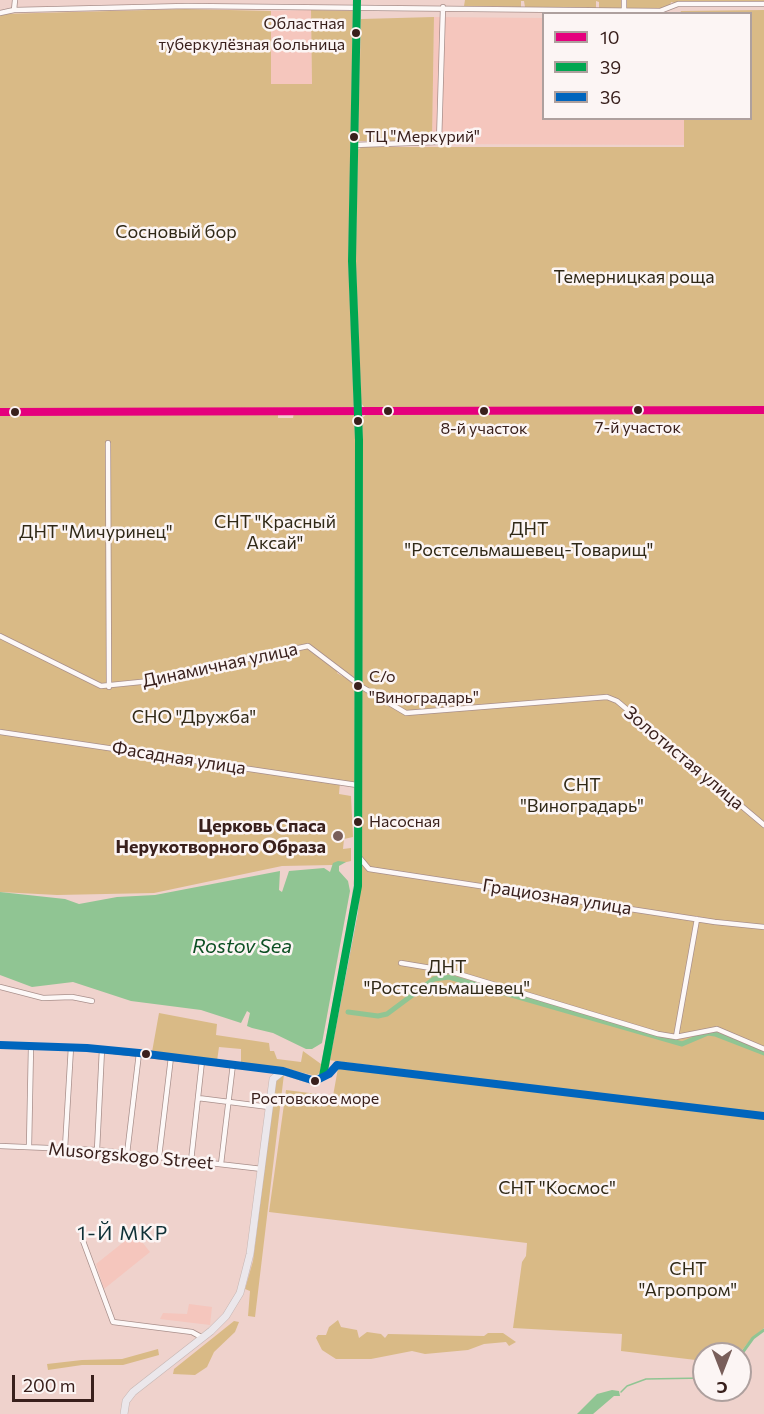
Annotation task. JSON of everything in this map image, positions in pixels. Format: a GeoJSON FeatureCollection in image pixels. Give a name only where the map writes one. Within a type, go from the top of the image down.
{"type":"FeatureCollection","features":[{"type":"Feature","properties":{"kind":"main road"},"geometry":{"type":"LineString","coordinates":[[124,1414],[126,1401],[133,1392],[203,1338],[226,1316],[240,1293],[250,1254],[273,1078],[283,1071],[315,1081],[323,1076],[356,903],[358,854],[358,411],[352,261],[357,3]]}},
{"type":"Feature","properties":{"kind":"street"},"geometry":{"type":"LineString","coordinates":[[14,10],[15,0]]}},
{"type":"Feature","properties":{"kind":"street"},"geometry":{"type":"LineString","coordinates":[[462,7],[464,0]]}},
{"type":"Feature","properties":{"kind":"street"},"geometry":{"type":"LineString","coordinates":[[521,0],[521,8]]}},
{"type":"Feature","properties":{"kind":"street"},"geometry":{"type":"LineString","coordinates":[[572,0],[572,9]]}},
{"type":"Feature","properties":{"kind":"street"},"geometry":{"type":"LineString","coordinates":[[624,0],[624,10]]}},
{"type":"Feature","properties":{"kind":"street"},"geometry":{"type":"LineString","coordinates":[[0,13],[11,13],[14,10],[357,3],[624,10],[660,10],[677,2],[764,4]]}},
{"type":"Feature","properties":{"kind":"street"},"geometry":{"type":"LineString","coordinates":[[354,145],[439,142],[442,7]]}},
{"type":"Feature","properties":{"kind":"street"},"geometry":{"type":"LineString","coordinates":[[0,412],[764,410]]}},
{"type":"Feature","properties":{"kind":"street"},"geometry":{"type":"LineString","coordinates":[[108,443],[108,687]]}},
{"type":"Feature","properties":{"kind":"street","name":"Динамичная улица"},"geometry":{"type":"LineString","coordinates":[[0,636],[93,684],[108,687],[170,680],[220,665],[308,646]]}},
{"type":"Feature","properties":{"kind":"street","name":"Золотистая улица"},"geometry":{"type":"LineString","coordinates":[[308,646],[358,685],[399,710],[412,713],[607,697],[617,701],[764,825]]}},
{"type":"Feature","properties":{"kind":"street","name":"Фасадная улица"},"geometry":{"type":"LineString","coordinates":[[0,732],[357,784]]}},
{"type":"Feature","properties":{"kind":"street","name":"Грациозная улица"},"geometry":{"type":"LineString","coordinates":[[358,854],[369,869],[764,927]]}},
{"type":"Feature","properties":{"kind":"street"},"geometry":{"type":"LineString","coordinates":[[676,1037],[697,918]]}},
{"type":"Feature","properties":{"kind":"street"},"geometry":{"type":"LineString","coordinates":[[401,963],[449,971],[640,1029],[676,1037],[708,1028],[717,1029],[764,1049]]}},
{"type":"Feature","properties":{"kind":"street"},"geometry":{"type":"LineString","coordinates":[[0,993],[0,987],[44,998],[72,997],[92,1001]]}},
{"type":"Feature","properties":{"kind":"street"},"geometry":{"type":"LineString","coordinates":[[0,1045],[102,1049],[283,1071]]}},
{"type":"Feature","properties":{"kind":"street"},"geometry":{"type":"LineString","coordinates":[[29,1147],[31,1046]]}},
{"type":"Feature","properties":{"kind":"street"},"geometry":{"type":"LineString","coordinates":[[65,1148],[71,1047]]}},
{"type":"Feature","properties":{"kind":"street"},"geometry":{"type":"LineString","coordinates":[[97,1150],[102,1049]]}},
{"type":"Feature","properties":{"kind":"street"},"geometry":{"type":"LineString","coordinates":[[127,1154],[139,1053]]}},
{"type":"Feature","properties":{"kind":"street"},"geometry":{"type":"LineString","coordinates":[[159,1157],[171,1057]]}},
{"type":"Feature","properties":{"kind":"street"},"geometry":{"type":"LineString","coordinates":[[190,1161],[202,1061]]}},
{"type":"Feature","properties":{"kind":"street"},"geometry":{"type":"LineString","coordinates":[[221,1164],[233,1064]]}},
{"type":"Feature","properties":{"kind":"street"},"geometry":{"type":"LineString","coordinates":[[323,1076],[337,1065],[764,1116]]}},
{"type":"Feature","properties":{"kind":"street"},"geometry":{"type":"LineString","coordinates":[[198,1098],[269,1107]]}},
{"type":"Feature","properties":{"kind":"street","name":"Musorgskogo Street"},"geometry":{"type":"LineString","coordinates":[[0,1146],[97,1150],[262,1169]]}},
{"type":"Feature","properties":{"kind":"street"},"geometry":{"type":"LineString","coordinates":[[83,1241],[113,1322],[192,1332],[203,1338]]}},
{"type":"Feature","properties":{"kind":"shaded area"},"geometry":{"type":"Polygon","coordinates":[[[311,10],[312,84],[271,84],[271,11],[311,10]]]}},
{"type":"Feature","properties":{"kind":"shaded area"},"geometry":{"type":"Polygon","coordinates":[[[434,17],[542,18],[542,120],[684,120],[684,145],[432,144],[434,17]]]}},
{"type":"Feature","properties":{"kind":"shaded area"},"geometry":{"type":"Polygon","coordinates":[[[135,1233],[150,1252],[104,1289],[96,1264],[135,1233]]]}},
{"type":"Feature","properties":{"kind":"shaded area"},"geometry":{"type":"Polygon","coordinates":[[[189,1304],[212,1307],[210,1325],[160,1319],[163,1313],[187,1314],[189,1304]]]}},
{"type":"Feature","properties":{"kind":"green space"},"geometry":{"type":"Polygon","coordinates":[[[465,0],[764,0],[764,4],[678,4],[671,2],[670,6],[662,9],[599,8],[599,2],[596,1],[596,8],[525,7],[524,1],[521,1],[521,7],[464,6],[465,0]]]}},
{"type":"Feature","properties":{"kind":"green space","name":"Сосновый бор"},"geometry":{"type":"Polygon","coordinates":[[[185,9],[271,11],[271,84],[312,84],[311,10],[354,11],[351,294],[356,403],[353,407],[0,410],[0,14],[185,9]]]}},
{"type":"Feature","properties":{"kind":"green space","name":"Темерницкая роща"},"geometry":{"type":"Polygon","coordinates":[[[764,10],[764,407],[365,408],[361,403],[355,263],[356,151],[362,147],[684,147],[684,120],[752,120],[752,12],[681,11],[764,10]]]}},
{"type":"Feature","properties":{"kind":"green space"},"geometry":{"type":"Polygon","coordinates":[[[434,17],[432,141],[358,141],[361,19],[434,17]]]}},
{"type":"Feature","properties":{"kind":"green space"},"geometry":{"type":"Polygon","coordinates":[[[278,411],[278,418],[293,418],[294,412],[354,412],[360,420],[368,413],[764,413],[764,1114],[328,1060],[359,890],[358,682],[339,669],[337,673],[356,684],[356,784],[340,782],[339,794],[351,796],[353,837],[344,839],[343,849],[351,848],[351,861],[333,865],[282,866],[154,893],[57,895],[0,892],[0,412],[278,411]]]}},
{"type":"Feature","properties":{"kind":"green space"},"geometry":{"type":"Polygon","coordinates":[[[159,1013],[217,1024],[216,1035],[269,1043],[270,1051],[274,1051],[277,1059],[301,1062],[303,1051],[321,1064],[320,1072],[316,1076],[283,1068],[241,1063],[241,1049],[219,1047],[217,1061],[152,1052],[159,1013]]]}},
{"type":"Feature","properties":{"kind":"green space"},"geometry":{"type":"Polygon","coordinates":[[[338,1068],[764,1118],[764,1328],[749,1342],[692,1342],[692,1360],[621,1351],[622,1334],[513,1328],[522,1262],[526,1256],[527,1243],[269,1212],[286,1090],[333,1096],[338,1068]]]}},
{"type":"Feature","properties":{"kind":"green space"},"geometry":{"type":"Polygon","coordinates":[[[284,1074],[255,1317],[248,1316],[250,1291],[245,1289],[253,1261],[276,1077],[284,1074]]]}},
{"type":"Feature","properties":{"kind":"green space"},"geometry":{"type":"Polygon","coordinates":[[[338,1320],[341,1327],[357,1330],[359,1338],[367,1332],[381,1334],[385,1338],[388,1334],[484,1336],[488,1333],[503,1333],[516,1342],[509,1346],[506,1342],[484,1344],[468,1350],[425,1354],[412,1351],[371,1359],[336,1359],[322,1350],[316,1338],[318,1335],[326,1335],[329,1327],[338,1320]]]}},
{"type":"Feature","properties":{"kind":"green space"},"geometry":{"type":"Polygon","coordinates":[[[234,1321],[239,1322],[235,1332],[214,1352],[207,1367],[195,1375],[173,1374],[174,1369],[234,1321]]]}},
{"type":"Feature","properties":{"kind":"green space"},"geometry":{"type":"Polygon","coordinates":[[[158,1349],[159,1355],[123,1365],[82,1365],[48,1370],[47,1364],[122,1359],[158,1349]]]}},
{"type":"Feature","properties":{"kind":"water","name":"Rostov Sea"},"geometry":{"type":"Polygon","coordinates":[[[346,862],[339,866],[339,871],[348,881],[350,891],[322,1043],[312,1049],[306,1049],[273,1033],[247,1026],[250,1013],[247,1011],[241,1023],[201,1010],[131,1001],[73,982],[32,987],[0,975],[0,892],[65,899],[79,904],[117,897],[155,895],[280,871],[279,890],[282,892],[289,871],[324,868],[330,872],[333,863],[346,862]]]}},
{"type":"Feature","properties":{"kind":"water"},"geometry":{"type":"Polygon","coordinates":[[[612,1390],[619,1391],[620,1396],[614,1396],[593,1414],[577,1414],[597,1394],[612,1390]]]}},
{"type":"Feature","properties":{"kind":"waterway"},"geometry":{"type":"LineString","coordinates":[[348,1012],[378,1016],[387,1014],[434,979],[449,977],[682,1044],[708,1033],[764,1053]]}},
{"type":"Feature","properties":{"kind":"waterway"},"geometry":{"type":"LineString","coordinates":[[750,1342],[764,1330]]}},
{"type":"Feature","properties":{"kind":"waterway"},"geometry":{"type":"LineString","coordinates":[[621,1392],[627,1386],[646,1379],[692,1378]]}},
{"type":"Feature","properties":{"kind":"transit line","name":"39"},"geometry":{"type":"LineString","coordinates":[[323,1076],[358,886],[359,440],[352,261],[357,0]]}},
{"type":"Feature","properties":{"kind":"transit line","name":"10"},"geometry":{"type":"LineString","coordinates":[[0,412],[764,410]]}},
{"type":"Feature","properties":{"kind":"transit line","name":"36"},"geometry":{"type":"LineString","coordinates":[[0,1045],[87,1048],[139,1053],[283,1071],[315,1081],[329,1074],[337,1065],[764,1116]]}},
{"type":"Feature","properties":{"kind":"place","name":"Областная туберкулёзная больница"},"geometry":{"type":"Point","coordinates":[356,33]}},
{"type":"Feature","properties":{"kind":"place","name":"ТЦ \"Меркурий\""},"geometry":{"type":"Point","coordinates":[354,137]}},
{"type":"Feature","properties":{"kind":"place","name":"7-й участок"},"geometry":{"type":"Point","coordinates":[638,410]}},
{"type":"Feature","properties":{"kind":"place","name":"8-й участок"},"geometry":{"type":"Point","coordinates":[484,411]}},
{"type":"Feature","properties":{"kind":"place","name":"С/о \"Виноградарь\""},"geometry":{"type":"Point","coordinates":[358,686]}},
{"type":"Feature","properties":{"kind":"place","name":"Насосная"},"geometry":{"type":"Point","coordinates":[358,822]}},
{"type":"Feature","properties":{"kind":"place","name":"Церковь Спаса Нерукотворного Образа"},"geometry":{"type":"Point","coordinates":[338,836]}},
{"type":"Feature","properties":{"kind":"place","name":"Ростовское море"},"geometry":{"type":"Point","coordinates":[315,1081]}},
{"type":"Feature","properties":{"kind":"district","name":"1-Й МКР"},"geometry":{"type":"Point","coordinates":[123,1233]}},
{"type":"Feature","properties":{"kind":"park label","name":"ДНТ \"Мичуринец\""},"geometry":{"type":"Point","coordinates":[96,532]}},
{"type":"Feature","properties":{"kind":"park label","name":"СНТ \"Красный Аксай\""},"geometry":{"type":"Point","coordinates":[275,532]}},
{"type":"Feature","properties":{"kind":"park label","name":"ДНТ \"Ростсельмашевец-Товарищ\""},"geometry":{"type":"Point","coordinates":[529,539]}},
{"type":"Feature","properties":{"kind":"park label","name":"СНО \"Дружба\""},"geometry":{"type":"Point","coordinates":[194,717]}},
{"type":"Feature","properties":{"kind":"park label","name":"СНТ \"Виноградарь\""},"geometry":{"type":"Point","coordinates":[582,795]}},
{"type":"Feature","properties":{"kind":"park label","name":"ДНТ \"Ростсельмашевец\""},"geometry":{"type":"Point","coordinates":[447,977]}},
{"type":"Feature","properties":{"kind":"park label","name":"СНТ \"Космос\""},"geometry":{"type":"Point","coordinates":[557,1188]}},
{"type":"Feature","properties":{"kind":"park label","name":"СНТ \"Агропром\""},"geometry":{"type":"Point","coordinates":[688,1279]}}]}
